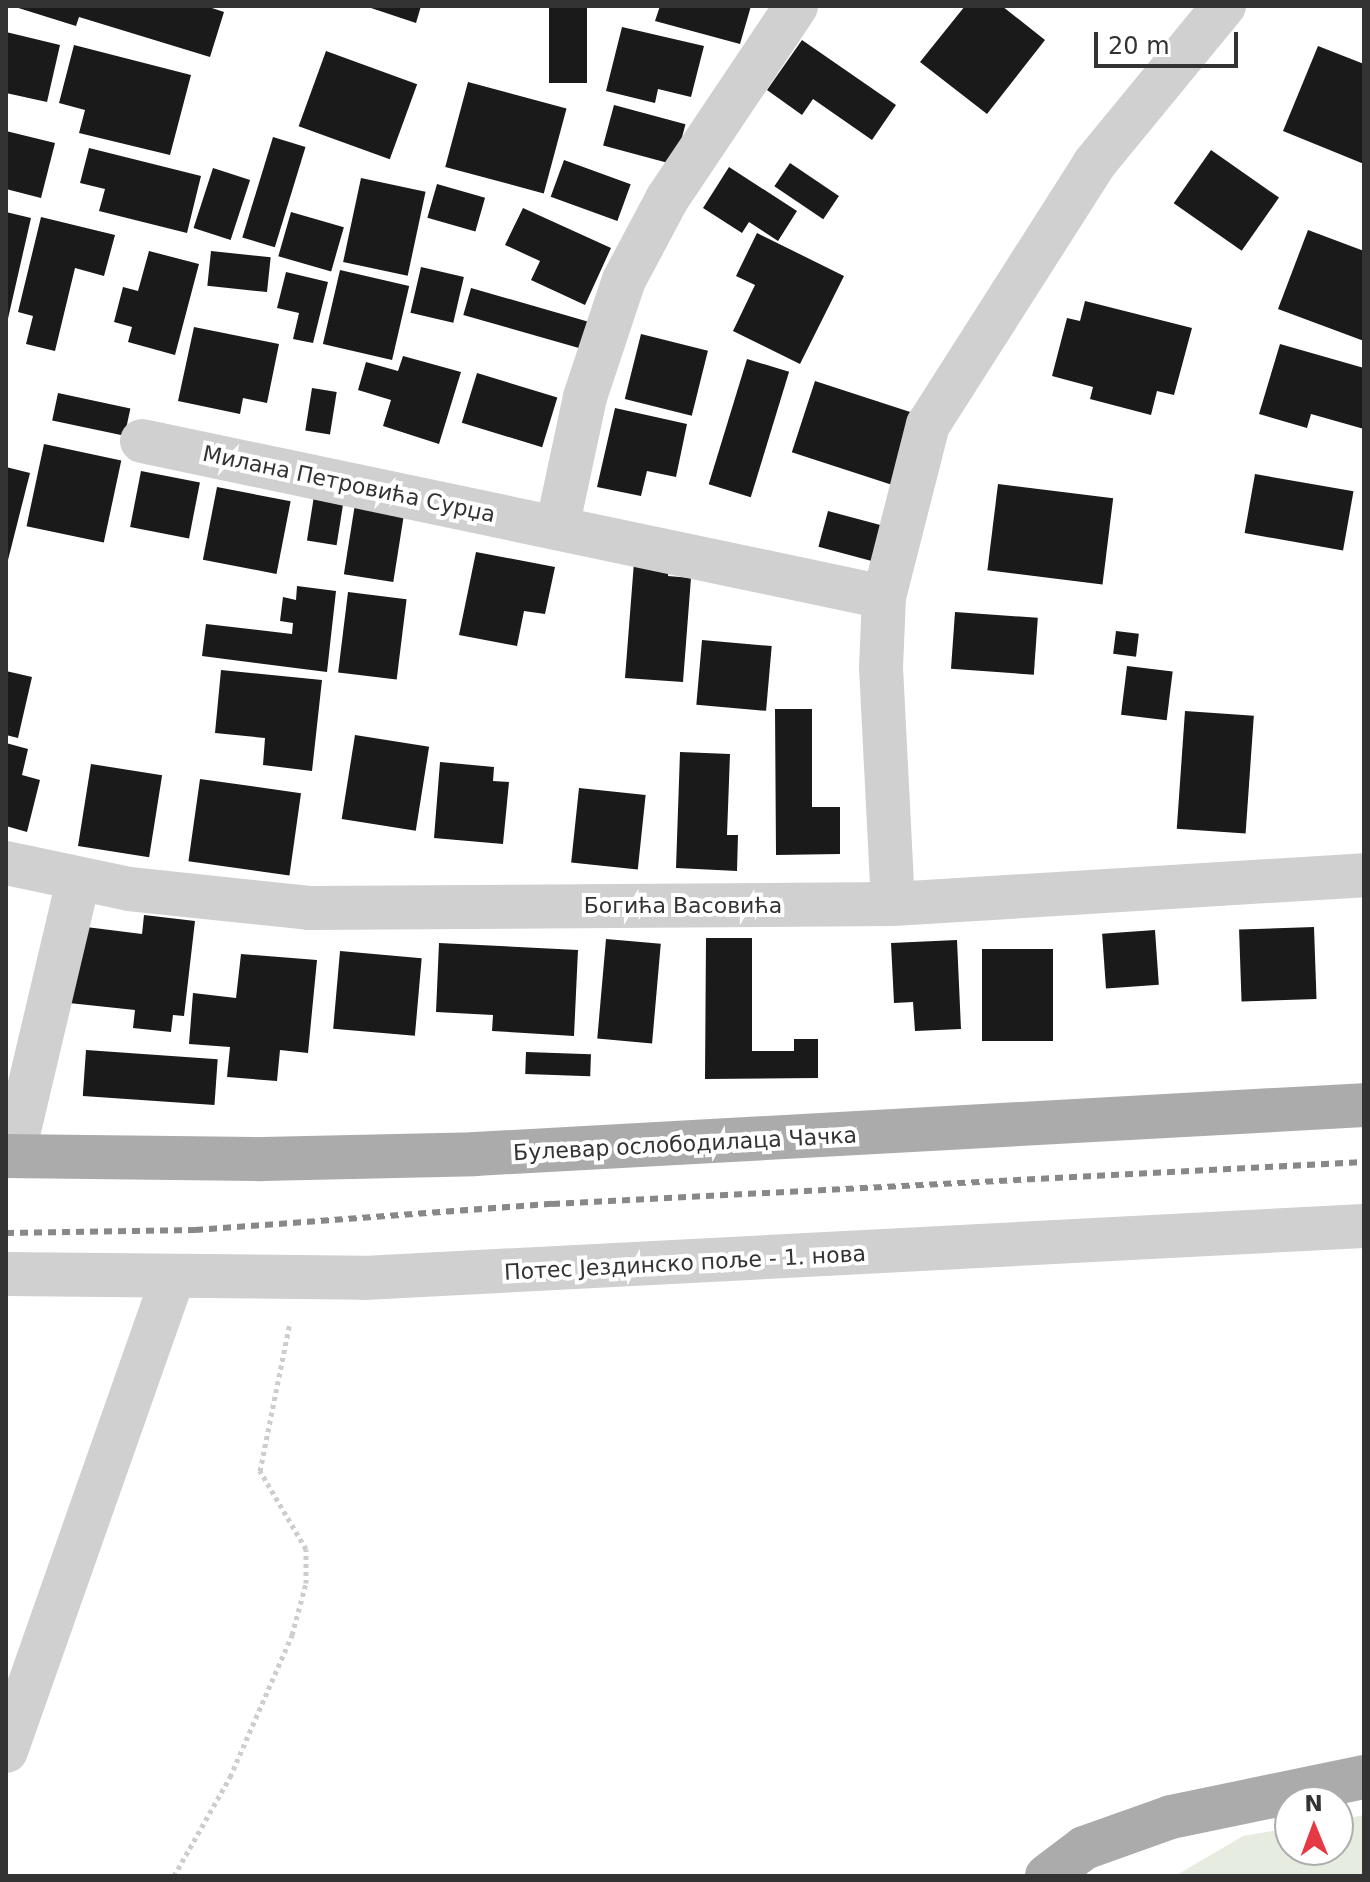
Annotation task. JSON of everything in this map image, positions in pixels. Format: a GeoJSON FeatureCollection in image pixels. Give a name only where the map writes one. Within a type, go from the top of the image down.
{"type":"FeatureCollection","features":[{"type":"Feature","properties":{"kind":"main road","name":"Булевар ослободилаца Чачка"},"geometry":{"type":"LineString","coordinates":[[9,1156],[461,1154],[1364,1105]]}},
{"type":"Feature","properties":{"kind":"main road"},"geometry":{"type":"LineString","coordinates":[[1047,1876],[1084,1848],[1171,1817],[1364,1777]]}},
{"type":"Feature","properties":{"kind":"street"},"geometry":{"type":"LineString","coordinates":[[557,528],[585,397],[624,280],[667,199],[796,6]]}},
{"type":"Feature","properties":{"kind":"street"},"geometry":{"type":"LineString","coordinates":[[893,904],[881,668],[884,597],[928,425],[1094,164],[1224,6]]}},
{"type":"Feature","properties":{"kind":"street","name":"Милана Петровића Сурџа"},"geometry":{"type":"LineString","coordinates":[[142,441],[884,597]]}},
{"type":"Feature","properties":{"kind":"street","name":"Богића Васовића"},"geometry":{"type":"LineString","coordinates":[[6,863],[78,881],[309,908],[893,904],[1364,875]]}},
{"type":"Feature","properties":{"kind":"street"},"geometry":{"type":"LineString","coordinates":[[9,1156],[78,881]]}},
{"type":"Feature","properties":{"kind":"street","name":"Потес Јездинско поље - 1. нова"},"geometry":{"type":"LineString","coordinates":[[6,1274],[299,1278],[992,1248],[1364,1226]]}},
{"type":"Feature","properties":{"kind":"street"},"geometry":{"type":"LineString","coordinates":[[6,1751],[173,1277]]}},
{"type":"Feature","properties":{"kind":"path"},"geometry":{"type":"LineString","coordinates":[[174,1876],[230,1777],[292,1635],[306,1583],[306,1549],[260,1471],[299,1278]]}},
{"type":"Feature","properties":{"kind":"shaded area"},"geometry":{"type":"Polygon","coordinates":[[[1364,1815],[1364,1876],[1175,1876],[1243,1836],[1274,1831],[1274,1866],[1354,1866],[1354,1817],[1364,1815]]]}},
{"type":"Feature","properties":{"kind":"building"},"geometry":{"type":"Polygon","coordinates":[[[12,6],[206,6],[224,12],[210,57],[79,17],[76,26],[12,6]]]}},
{"type":"Feature","properties":{"kind":"building"},"geometry":{"type":"Polygon","coordinates":[[[365,6],[421,6],[416,23],[365,6]]]}},
{"type":"Feature","properties":{"kind":"building"},"geometry":{"type":"Polygon","coordinates":[[[549,6],[587,6],[587,83],[549,83],[549,6]]]}},
{"type":"Feature","properties":{"kind":"building"},"geometry":{"type":"Polygon","coordinates":[[[660,6],[751,6],[740,44],[655,21],[660,6]]]}},
{"type":"Feature","properties":{"kind":"building"},"geometry":{"type":"Polygon","coordinates":[[[965,6],[1002,6],[1045,40],[987,114],[920,62],[965,6]]]}},
{"type":"Feature","properties":{"kind":"building"},"geometry":{"type":"Polygon","coordinates":[[[622,27],[704,46],[691,97],[658,89],[655,103],[606,91],[622,27]]]}},
{"type":"Feature","properties":{"kind":"building"},"geometry":{"type":"Polygon","coordinates":[[[6,32],[60,45],[47,102],[6,93],[6,32]]]}},
{"type":"Feature","properties":{"kind":"building"},"geometry":{"type":"Polygon","coordinates":[[[802,40],[896,105],[872,140],[813,99],[802,115],[767,90],[802,40]]]}},
{"type":"Feature","properties":{"kind":"building"},"geometry":{"type":"Polygon","coordinates":[[[74,45],[191,75],[170,155],[79,133],[85,110],[59,103],[74,45]]]}},
{"type":"Feature","properties":{"kind":"building"},"geometry":{"type":"Polygon","coordinates":[[[1318,46],[1364,64],[1364,164],[1283,131],[1318,46]]]}},
{"type":"Feature","properties":{"kind":"building"},"geometry":{"type":"Polygon","coordinates":[[[326,51],[417,84],[390,159],[299,126],[326,51]]]}},
{"type":"Feature","properties":{"kind":"building"},"geometry":{"type":"Polygon","coordinates":[[[468,82],[567,108],[544,193],[445,167],[468,82]]]}},
{"type":"Feature","properties":{"kind":"building"},"geometry":{"type":"Polygon","coordinates":[[[614,105],[685,124],[675,165],[603,146],[614,105]]]}},
{"type":"Feature","properties":{"kind":"building"},"geometry":{"type":"Polygon","coordinates":[[[6,131],[55,143],[41,198],[6,189],[6,131]]]}},
{"type":"Feature","properties":{"kind":"building"},"geometry":{"type":"Polygon","coordinates":[[[273,137],[306,147],[275,247],[242,237],[273,137]]]}},
{"type":"Feature","properties":{"kind":"building"},"geometry":{"type":"Polygon","coordinates":[[[89,148],[201,176],[187,233],[99,211],[105,189],[80,183],[89,148]]]}},
{"type":"Feature","properties":{"kind":"building"},"geometry":{"type":"Polygon","coordinates":[[[1211,150],[1279,198],[1242,251],[1174,203],[1211,150]]]}},
{"type":"Feature","properties":{"kind":"building"},"geometry":{"type":"Polygon","coordinates":[[[564,160],[631,184],[617,221],[551,197],[564,160]]]}},
{"type":"Feature","properties":{"kind":"building"},"geometry":{"type":"Polygon","coordinates":[[[790,163],[839,196],[823,219],[774,186],[790,163]]]}},
{"type":"Feature","properties":{"kind":"building"},"geometry":{"type":"Polygon","coordinates":[[[729,167],[797,211],[778,241],[749,222],[742,233],[703,208],[729,167]]]}},
{"type":"Feature","properties":{"kind":"building"},"geometry":{"type":"Polygon","coordinates":[[[213,168],[250,180],[231,240],[194,228],[213,168]]]}},
{"type":"Feature","properties":{"kind":"building"},"geometry":{"type":"Polygon","coordinates":[[[361,178],[426,192],[408,276],[343,262],[361,178]]]}},
{"type":"Feature","properties":{"kind":"building"},"geometry":{"type":"Polygon","coordinates":[[[437,184],[485,198],[475,231],[427,218],[437,184]]]}},
{"type":"Feature","properties":{"kind":"building"},"geometry":{"type":"Polygon","coordinates":[[[523,208],[611,248],[585,305],[531,280],[540,261],[505,245],[523,208]]]}},
{"type":"Feature","properties":{"kind":"building"},"geometry":{"type":"Polygon","coordinates":[[[6,212],[31,218],[7,323],[6,323],[6,212]]]}},
{"type":"Feature","properties":{"kind":"building"},"geometry":{"type":"Polygon","coordinates":[[[291,212],[344,227],[331,271],[278,256],[291,212]]]}},
{"type":"Feature","properties":{"kind":"building"},"geometry":{"type":"Polygon","coordinates":[[[41,217],[115,235],[104,276],[75,268],[55,351],[26,344],[33,316],[18,312],[41,217]]]}},
{"type":"Feature","properties":{"kind":"building"},"geometry":{"type":"Polygon","coordinates":[[[1308,230],[1364,251],[1364,341],[1278,309],[1308,230]]]}},
{"type":"Feature","properties":{"kind":"building"},"geometry":{"type":"Polygon","coordinates":[[[757,233],[844,276],[800,364],[733,331],[755,285],[736,276],[757,233]]]}},
{"type":"Feature","properties":{"kind":"building"},"geometry":{"type":"Polygon","coordinates":[[[149,251],[199,264],[175,355],[128,342],[132,327],[114,322],[123,287],[138,291],[149,251]]]}},
{"type":"Feature","properties":{"kind":"building"},"geometry":{"type":"Polygon","coordinates":[[[211,251],[271,257],[267,292],[207,286],[211,251]]]}},
{"type":"Feature","properties":{"kind":"building"},"geometry":{"type":"Polygon","coordinates":[[[421,267],[464,277],[453,323],[410,313],[421,267]]]}},
{"type":"Feature","properties":{"kind":"building"},"geometry":{"type":"Polygon","coordinates":[[[340,270],[409,286],[392,360],[323,344],[340,270]]]}},
{"type":"Feature","properties":{"kind":"building"},"geometry":{"type":"Polygon","coordinates":[[[286,272],[328,282],[313,343],[293,339],[299,313],[277,308],[286,272]]]}},
{"type":"Feature","properties":{"kind":"building"},"geometry":{"type":"Polygon","coordinates":[[[471,288],[589,322],[582,349],[463,315],[471,288]]]}},
{"type":"Feature","properties":{"kind":"building"},"geometry":{"type":"Polygon","coordinates":[[[1085,301],[1192,328],[1174,395],[1157,391],[1151,415],[1090,399],[1093,387],[1052,376],[1067,318],[1080,321],[1085,301]]]}},
{"type":"Feature","properties":{"kind":"building"},"geometry":{"type":"Polygon","coordinates":[[[194,327],[279,344],[267,403],[243,398],[240,414],[178,401],[194,327]]]}},
{"type":"Feature","properties":{"kind":"building"},"geometry":{"type":"Polygon","coordinates":[[[641,334],[708,351],[692,416],[625,399],[641,334]]]}},
{"type":"Feature","properties":{"kind":"building"},"geometry":{"type":"Polygon","coordinates":[[[1280,344],[1364,368],[1364,429],[1311,414],[1307,428],[1259,414],[1280,344]]]}},
{"type":"Feature","properties":{"kind":"building"},"geometry":{"type":"Polygon","coordinates":[[[403,356],[461,372],[439,444],[383,426],[391,400],[358,390],[366,362],[398,371],[403,356]]]}},
{"type":"Feature","properties":{"kind":"building"},"geometry":{"type":"Polygon","coordinates":[[[747,359],[789,372],[751,497],[709,484],[747,359]]]}},
{"type":"Feature","properties":{"kind":"building"},"geometry":{"type":"Polygon","coordinates":[[[477,373],[557,398],[542,447],[462,423],[477,373]]]}},
{"type":"Feature","properties":{"kind":"building"},"geometry":{"type":"Polygon","coordinates":[[[815,381],[919,415],[895,486],[792,452],[815,381]]]}},
{"type":"Feature","properties":{"kind":"building"},"geometry":{"type":"Polygon","coordinates":[[[312,388],[337,392],[330,434],[305,430],[312,388]]]}},
{"type":"Feature","properties":{"kind":"building"},"geometry":{"type":"Polygon","coordinates":[[[58,393],[130,408],[125,436],[52,420],[58,393]]]}},
{"type":"Feature","properties":{"kind":"building"},"geometry":{"type":"Polygon","coordinates":[[[615,408],[687,424],[676,477],[647,471],[641,496],[597,487],[615,408]]]}},
{"type":"Feature","properties":{"kind":"building"},"geometry":{"type":"Polygon","coordinates":[[[44,444],[121,460],[104,543],[27,526],[44,444]]]}},
{"type":"Feature","properties":{"kind":"building"},"geometry":{"type":"Polygon","coordinates":[[[6,467],[30,473],[7,564],[6,563],[6,467]]]}},
{"type":"Feature","properties":{"kind":"building"},"geometry":{"type":"Polygon","coordinates":[[[141,471],[200,482],[189,538],[130,527],[141,471]]]}},
{"type":"Feature","properties":{"kind":"building"},"geometry":{"type":"Polygon","coordinates":[[[1255,474],[1353,491],[1343,550],[1245,533],[1255,474]]]}},
{"type":"Feature","properties":{"kind":"building"},"geometry":{"type":"Polygon","coordinates":[[[998,484],[1113,498],[1103,584],[987,570],[998,484]]]}},
{"type":"Feature","properties":{"kind":"building"},"geometry":{"type":"Polygon","coordinates":[[[217,487],[291,501],[277,574],[203,560],[217,487]]]}},
{"type":"Feature","properties":{"kind":"building"},"geometry":{"type":"Polygon","coordinates":[[[314,496],[344,501],[337,545],[307,540],[314,496]]]}},
{"type":"Feature","properties":{"kind":"building"},"geometry":{"type":"Polygon","coordinates":[[[355,504],[404,512],[393,582],[344,574],[355,504]]]}},
{"type":"Feature","properties":{"kind":"building"},"geometry":{"type":"Polygon","coordinates":[[[828,511],[886,527],[876,562],[818,547],[828,511]]]}},
{"type":"Feature","properties":{"kind":"building"},"geometry":{"type":"Polygon","coordinates":[[[476,552],[555,567],[545,614],[524,611],[517,646],[459,635],[476,552]]]}},
{"type":"Feature","properties":{"kind":"building"},"geometry":{"type":"Polygon","coordinates":[[[634,562],[669,564],[668,576],[691,578],[683,682],[625,678],[634,562]]]}},
{"type":"Feature","properties":{"kind":"building"},"geometry":{"type":"Polygon","coordinates":[[[297,586],[336,591],[327,672],[202,656],[206,624],[292,634],[293,623],[280,621],[283,597],[296,600],[297,586]]]}},
{"type":"Feature","properties":{"kind":"building"},"geometry":{"type":"Polygon","coordinates":[[[348,592],[407,599],[397,680],[338,672],[348,592]]]}},
{"type":"Feature","properties":{"kind":"building"},"geometry":{"type":"Polygon","coordinates":[[[955,612],[1038,618],[1034,675],[951,669],[955,612]]]}},
{"type":"Feature","properties":{"kind":"building"},"geometry":{"type":"Polygon","coordinates":[[[1116,631],[1139,634],[1136,657],[1113,654],[1116,631]]]}},
{"type":"Feature","properties":{"kind":"building"},"geometry":{"type":"Polygon","coordinates":[[[702,640],[772,646],[766,711],[696,705],[702,640]]]}},
{"type":"Feature","properties":{"kind":"building"},"geometry":{"type":"Polygon","coordinates":[[[1127,666],[1173,672],[1167,720],[1121,715],[1127,666]]]}},
{"type":"Feature","properties":{"kind":"building"},"geometry":{"type":"Polygon","coordinates":[[[221,670],[322,680],[312,771],[263,765],[265,738],[215,733],[221,670]]]}},
{"type":"Feature","properties":{"kind":"building"},"geometry":{"type":"Polygon","coordinates":[[[6,671],[32,677],[18,738],[6,735],[6,671]]]}},
{"type":"Feature","properties":{"kind":"building"},"geometry":{"type":"Polygon","coordinates":[[[775,709],[812,709],[812,807],[840,807],[840,854],[776,855],[775,709]]]}},
{"type":"Feature","properties":{"kind":"building"},"geometry":{"type":"Polygon","coordinates":[[[1185,711],[1254,716],[1246,834],[1177,829],[1185,711]]]}},
{"type":"Feature","properties":{"kind":"building"},"geometry":{"type":"Polygon","coordinates":[[[355,735],[429,747],[416,831],[342,819],[355,735]]]}},
{"type":"Feature","properties":{"kind":"building"},"geometry":{"type":"Polygon","coordinates":[[[6,743],[28,749],[22,775],[40,780],[27,832],[6,826],[6,743]]]}},
{"type":"Feature","properties":{"kind":"building"},"geometry":{"type":"Polygon","coordinates":[[[680,752],[730,754],[727,835],[738,835],[737,871],[676,868],[680,752]]]}},
{"type":"Feature","properties":{"kind":"building"},"geometry":{"type":"Polygon","coordinates":[[[440,762],[494,767],[493,781],[509,782],[503,844],[434,838],[440,762]]]}},
{"type":"Feature","properties":{"kind":"building"},"geometry":{"type":"Polygon","coordinates":[[[91,764],[162,775],[149,857],[78,846],[91,764]]]}},
{"type":"Feature","properties":{"kind":"building"},"geometry":{"type":"Polygon","coordinates":[[[200,779],[301,793],[289,875],[188,861],[200,779]]]}},
{"type":"Feature","properties":{"kind":"building"},"geometry":{"type":"Polygon","coordinates":[[[579,788],[646,795],[638,870],[571,863],[579,788]]]}},
{"type":"Feature","properties":{"kind":"building"},"geometry":{"type":"Polygon","coordinates":[[[144,915],[195,921],[184,1016],[173,1015],[171,1032],[133,1028],[135,1010],[69,1003],[78,926],[142,934],[144,915]]]}},
{"type":"Feature","properties":{"kind":"building"},"geometry":{"type":"Polygon","coordinates":[[[1314,927],[1317,999],[1242,1002],[1239,930],[1314,927]]]}},
{"type":"Feature","properties":{"kind":"building"},"geometry":{"type":"Polygon","coordinates":[[[1155,930],[1159,985],[1106,989],[1102,934],[1155,930]]]}},
{"type":"Feature","properties":{"kind":"building"},"geometry":{"type":"Polygon","coordinates":[[[706,938],[752,938],[752,1051],[794,1051],[794,1039],[818,1039],[818,1078],[705,1079],[706,938]]]}},
{"type":"Feature","properties":{"kind":"building"},"geometry":{"type":"Polygon","coordinates":[[[606,939],[661,944],[652,1043],[597,1039],[606,939]]]}},
{"type":"Feature","properties":{"kind":"building"},"geometry":{"type":"Polygon","coordinates":[[[957,940],[961,1029],[915,1031],[913,1002],[894,1003],[891,943],[957,940]]]}},
{"type":"Feature","properties":{"kind":"building"},"geometry":{"type":"Polygon","coordinates":[[[439,943],[578,950],[574,1036],[492,1031],[493,1015],[436,1012],[439,943]]]}},
{"type":"Feature","properties":{"kind":"building"},"geometry":{"type":"Polygon","coordinates":[[[982,949],[1053,949],[1053,1041],[982,1041],[982,949]]]}},
{"type":"Feature","properties":{"kind":"building"},"geometry":{"type":"Polygon","coordinates":[[[340,951],[422,958],[415,1036],[333,1029],[340,951]]]}},
{"type":"Feature","properties":{"kind":"building"},"geometry":{"type":"Polygon","coordinates":[[[241,954],[317,960],[308,1053],[280,1050],[277,1081],[227,1077],[230,1047],[189,1044],[193,993],[236,998],[241,954]]]}},
{"type":"Feature","properties":{"kind":"building"},"geometry":{"type":"Polygon","coordinates":[[[86,1050],[218,1059],[214,1105],[83,1096],[86,1050]]]}},
{"type":"Feature","properties":{"kind":"building"},"geometry":{"type":"Polygon","coordinates":[[[526,1052],[591,1054],[590,1076],[525,1074],[526,1052]]]}},
{"type":"Feature","properties":{"kind":"railway"},"geometry":{"type":"LineString","coordinates":[[6,1233],[195,1230],[552,1204],[1364,1162]]}}]}
